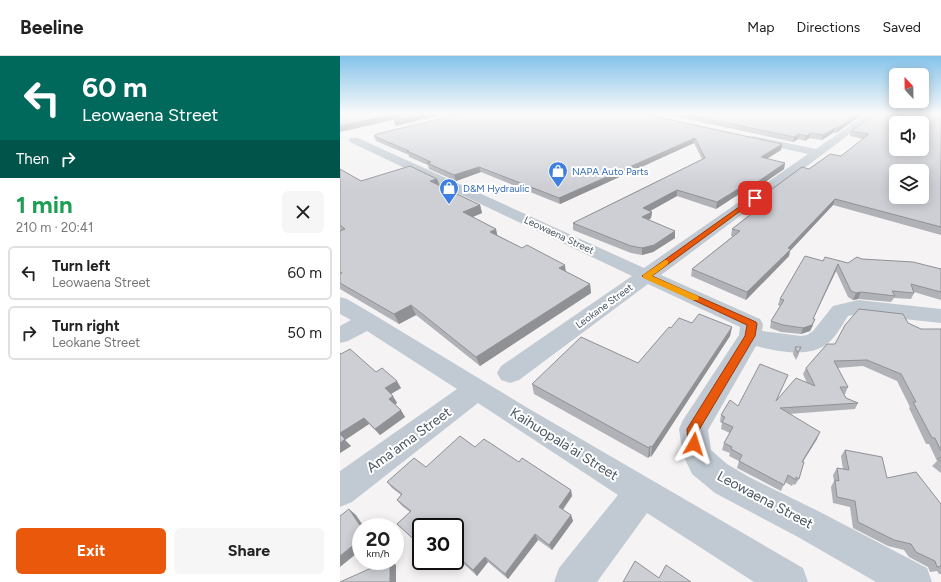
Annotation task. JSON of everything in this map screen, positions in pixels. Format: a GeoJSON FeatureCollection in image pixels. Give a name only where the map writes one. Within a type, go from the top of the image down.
{"type":"FeatureCollection","features":[{"type":"Feature","properties":{"kind":"street"},"geometry":{"type":"LineString","coordinates":[[746,138],[818,153]]}},
{"type":"Feature","properties":{"kind":"street","name":"Leokane Street"},"geometry":{"type":"LineString","coordinates":[[510,373],[840,138]]}},
{"type":"Feature","properties":{"kind":"street","name":"Leowaena Street"},"geometry":{"type":"LineString","coordinates":[[356,140],[752,324],[750,336],[693,429],[694,444],[698,455],[706,467],[722,480],[801,520],[913,582]]}},
{"type":"Feature","properties":{"kind":"street","name":"Kaihuopala'ai Street"},"geometry":{"type":"LineString","coordinates":[[340,304],[516,415],[789,582]]}},
{"type":"Feature","properties":{"kind":"street"},"geometry":{"type":"LineString","coordinates":[[750,336],[770,341],[802,344],[813,342],[821,337],[841,311],[858,307],[941,316]]}},
{"type":"Feature","properties":{"kind":"street"},"geometry":{"type":"LineString","coordinates":[[340,335],[368,321]]}},
{"type":"Feature","properties":{"kind":"street","name":"Ama'ama Street"},"geometry":{"type":"LineString","coordinates":[[340,491],[477,389]]}},
{"type":"Feature","properties":{"kind":"street"},"geometry":{"type":"LineString","coordinates":[[573,582],[642,492]]}},
{"type":"Feature","properties":{"kind":"building"},"geometry":{"type":"Polygon","coordinates":[[[378,138],[752,138],[782,144],[761,157],[785,163],[746,190],[740,188],[717,202],[677,190],[643,208],[652,212],[642,217],[675,231],[654,245],[642,248],[631,246],[573,223],[705,158],[695,138],[559,198],[479,167],[454,175],[427,163],[431,162],[407,151],[409,151],[378,138]]]}},
{"type":"Feature","properties":{"kind":"building"},"geometry":{"type":"Polygon","coordinates":[[[864,138],[889,138],[889,156],[929,156],[929,138],[941,138],[941,227],[835,199],[788,248],[791,249],[747,292],[692,269],[740,231],[732,229],[772,198],[764,195],[802,167],[809,169],[830,154],[841,156],[864,138]]]}},
{"type":"Feature","properties":{"kind":"building"},"geometry":{"type":"Polygon","coordinates":[[[410,166],[437,179],[430,181],[480,205],[463,212],[496,229],[490,232],[522,248],[527,245],[565,265],[559,268],[590,284],[476,357],[411,305],[394,314],[340,283],[340,274],[342,273],[340,272],[340,231],[345,229],[340,225],[340,169],[361,181],[410,166]]]}},
{"type":"Feature","properties":{"kind":"building"},"geometry":{"type":"Polygon","coordinates":[[[805,256],[823,261],[825,257],[848,263],[857,257],[862,259],[913,262],[941,269],[941,292],[911,284],[914,293],[892,291],[895,296],[861,292],[856,293],[851,291],[838,264],[813,319],[815,319],[812,325],[803,328],[783,325],[771,321],[784,300],[780,299],[805,256]]]}},
{"type":"Feature","properties":{"kind":"building"},"geometry":{"type":"Polygon","coordinates":[[[859,309],[903,314],[908,323],[921,329],[941,329],[941,451],[935,438],[932,438],[913,402],[916,402],[901,374],[867,360],[834,361],[848,387],[840,387],[846,398],[858,403],[780,408],[820,432],[802,462],[804,462],[799,479],[796,477],[796,480],[788,475],[784,485],[739,461],[742,455],[724,443],[733,427],[722,422],[725,417],[721,415],[730,400],[738,406],[760,364],[788,375],[776,401],[796,378],[815,386],[806,368],[827,344],[835,344],[845,325],[859,309]]]}},
{"type":"Feature","properties":{"kind":"building"},"geometry":{"type":"Polygon","coordinates":[[[699,314],[732,327],[652,447],[650,446],[649,448],[532,384],[581,337],[638,363],[669,327],[671,328],[679,318],[692,323],[699,314]]]}},
{"type":"Feature","properties":{"kind":"building"},"geometry":{"type":"Polygon","coordinates":[[[795,347],[801,347],[798,353],[795,347]]]}},
{"type":"Feature","properties":{"kind":"building"},"geometry":{"type":"Polygon","coordinates":[[[350,349],[376,372],[382,368],[397,381],[385,388],[393,396],[389,399],[401,410],[375,429],[364,418],[340,433],[340,353],[341,354],[350,349]]]}},
{"type":"Feature","properties":{"kind":"building"},"geometry":{"type":"Polygon","coordinates":[[[340,434],[345,439],[340,443],[340,434]]]}},
{"type":"Feature","properties":{"kind":"building"},"geometry":{"type":"Polygon","coordinates":[[[460,436],[475,447],[484,439],[519,462],[522,458],[571,490],[559,507],[571,515],[549,545],[535,534],[505,574],[485,557],[473,570],[464,562],[464,518],[412,518],[412,538],[404,530],[403,518],[411,511],[397,500],[402,494],[387,482],[414,458],[426,467],[460,436]]]}},
{"type":"Feature","properties":{"kind":"building"},"geometry":{"type":"Polygon","coordinates":[[[845,450],[882,457],[887,478],[916,472],[941,504],[941,566],[937,567],[935,561],[916,552],[911,544],[894,540],[858,522],[855,501],[837,497],[835,480],[839,481],[837,468],[849,470],[845,450]]]}},
{"type":"Feature","properties":{"kind":"building"},"geometry":{"type":"Polygon","coordinates":[[[349,509],[355,518],[352,518],[352,546],[340,556],[340,516],[349,509]]]}},
{"type":"Feature","properties":{"kind":"building"},"geometry":{"type":"Polygon","coordinates":[[[635,561],[659,578],[666,565],[691,582],[623,582],[635,561]]]}},
{"type":"Feature","properties":{"kind":"building"},"geometry":{"type":"Polygon","coordinates":[[[367,570],[390,570],[390,582],[340,582],[367,570]]]}},
{"type":"Feature","properties":{"kind":"slow traffic"},"geometry":{"type":"LineString","coordinates":[[665,262],[646,276],[695,298]]}},
{"type":"Feature","properties":{"kind":"place","name":"NAPA Auto Parts"},"geometry":{"type":"Point","coordinates":[558,188]}},
{"type":"Feature","properties":{"kind":"place","name":"D&M Hydraulic"},"geometry":{"type":"Point","coordinates":[449,205]}},
{"type":"Feature","properties":{"kind":"route"},"geometry":{"type":"LineString","coordinates":[[694,444],[693,429],[750,336],[752,324],[646,276],[755,198]]}}]}
